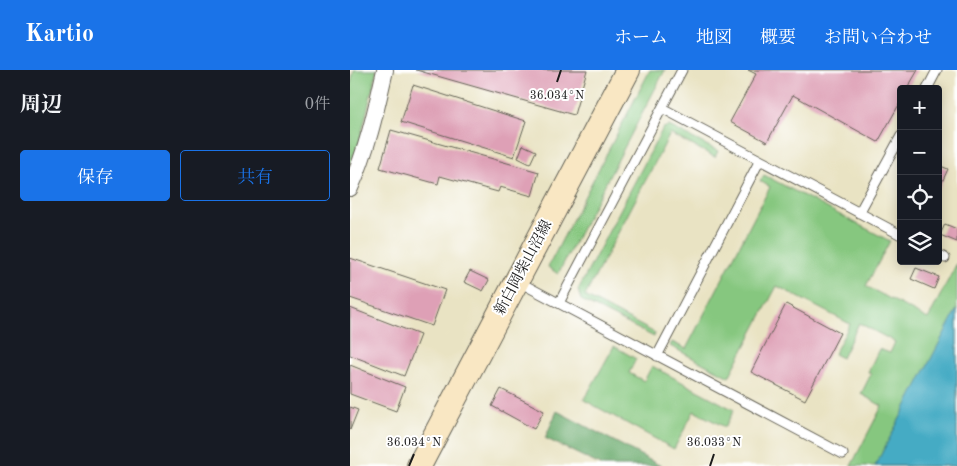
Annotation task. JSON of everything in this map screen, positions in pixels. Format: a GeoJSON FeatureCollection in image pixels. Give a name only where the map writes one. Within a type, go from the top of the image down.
{"type":"FeatureCollection","features":[{"type":"Feature","properties":{"kind":"street"},"geometry":{"type":"LineString","coordinates":[[350,188],[375,114],[385,70]]}},
{"type":"Feature","properties":{"kind":"street","name":"新白岡柴山沼線"},"geometry":{"type":"LineString","coordinates":[[420,466],[628,70]]}},
{"type":"Feature","properties":{"kind":"lane"},"geometry":{"type":"LineString","coordinates":[[559,303],[682,70]]}},
{"type":"Feature","properties":{"kind":"lane"},"geometry":{"type":"LineString","coordinates":[[928,85],[937,70]]}},
{"type":"Feature","properties":{"kind":"lane"},"geometry":{"type":"LineString","coordinates":[[662,108],[897,233]]}},
{"type":"Feature","properties":{"kind":"lane"},"geometry":{"type":"LineString","coordinates":[[859,213],[897,143]]}},
{"type":"Feature","properties":{"kind":"lane"},"geometry":{"type":"LineString","coordinates":[[657,356],[760,160]]}},
{"type":"Feature","properties":{"kind":"lane"},"geometry":{"type":"LineString","coordinates":[[517,281],[843,454]]}},
{"type":"Feature","properties":{"kind":"green space"},"geometry":{"type":"Polygon","coordinates":[[[354,70],[377,70],[359,144],[350,166],[350,88],[354,70]]]}},
{"type":"Feature","properties":{"kind":"green space"},"geometry":{"type":"Polygon","coordinates":[[[650,70],[665,70],[558,274],[548,267],[650,70]]]}},
{"type":"Feature","properties":{"kind":"green space"},"geometry":{"type":"Polygon","coordinates":[[[669,126],[718,151],[715,157],[670,134],[585,296],[655,333],[654,337],[581,300],[578,290],[663,128],[669,126]]]}},
{"type":"Feature","properties":{"kind":"green space"},"geometry":{"type":"Polygon","coordinates":[[[764,175],[890,241],[866,286],[928,319],[957,263],[957,466],[851,466],[882,406],[861,394],[871,374],[868,372],[879,349],[890,353],[895,342],[859,323],[842,358],[834,354],[850,324],[777,286],[729,377],[670,346],[672,342],[686,349],[770,187],[760,181],[764,175]]]}},
{"type":"Feature","properties":{"kind":"green space"},"geometry":{"type":"Polygon","coordinates":[[[614,346],[636,359],[629,373],[644,381],[652,366],[734,410],[725,427],[694,411],[674,449],[584,400],[614,346]]]}},
{"type":"Feature","properties":{"kind":"green space"},"geometry":{"type":"Polygon","coordinates":[[[557,411],[661,466],[602,466],[545,438],[557,411]]]}},
{"type":"Feature","properties":{"kind":"water"},"geometry":{"type":"Polygon","coordinates":[[[957,309],[957,466],[875,466],[957,309]]]}},
{"type":"Feature","properties":{"kind":"building"},"geometry":{"type":"Polygon","coordinates":[[[416,70],[587,70],[574,115],[416,70]]]}},
{"type":"Feature","properties":{"kind":"building"},"geometry":{"type":"Polygon","coordinates":[[[748,70],[918,70],[909,85],[897,85],[897,108],[878,142],[793,95],[767,142],[730,122],[756,74],[748,70]]]}},
{"type":"Feature","properties":{"kind":"building"},"geometry":{"type":"Polygon","coordinates":[[[413,85],[526,121],[514,157],[401,122],[413,85]]]}},
{"type":"Feature","properties":{"kind":"building"},"geometry":{"type":"Polygon","coordinates":[[[391,130],[539,172],[532,196],[500,187],[498,192],[440,176],[438,184],[380,168],[391,130]]]}},
{"type":"Feature","properties":{"kind":"building"},"geometry":{"type":"Polygon","coordinates":[[[523,145],[536,151],[530,164],[518,158],[523,145]]]}},
{"type":"Feature","properties":{"kind":"building"},"geometry":{"type":"Polygon","coordinates":[[[942,167],[948,169],[942,182],[942,167]]]}},
{"type":"Feature","properties":{"kind":"building"},"geometry":{"type":"Polygon","coordinates":[[[945,224],[957,229],[957,242],[942,236],[945,224]]]}},
{"type":"Feature","properties":{"kind":"building"},"geometry":{"type":"Polygon","coordinates":[[[350,258],[445,290],[432,326],[350,298],[350,258]]]}},
{"type":"Feature","properties":{"kind":"building"},"geometry":{"type":"Polygon","coordinates":[[[916,268],[939,277],[934,289],[911,279],[916,268]]]}},
{"type":"Feature","properties":{"kind":"building"},"geometry":{"type":"Polygon","coordinates":[[[470,271],[489,280],[483,291],[464,282],[470,271]]]}},
{"type":"Feature","properties":{"kind":"building"},"geometry":{"type":"Polygon","coordinates":[[[786,304],[840,333],[805,400],[751,372],[786,304]]]}},
{"type":"Feature","properties":{"kind":"building"},"geometry":{"type":"Polygon","coordinates":[[[350,308],[420,335],[404,376],[350,355],[350,308]]]}},
{"type":"Feature","properties":{"kind":"building"},"geometry":{"type":"Polygon","coordinates":[[[350,365],[405,387],[396,411],[350,394],[350,365]]]}},
{"type":"Feature","properties":{"kind":"building"},"geometry":{"type":"Polygon","coordinates":[[[501,389],[544,411],[534,429],[492,406],[501,389]]]}},
{"type":"Feature","properties":{"kind":"building"},"geometry":{"type":"Polygon","coordinates":[[[350,407],[358,410],[350,430],[350,407]]]}}]}
